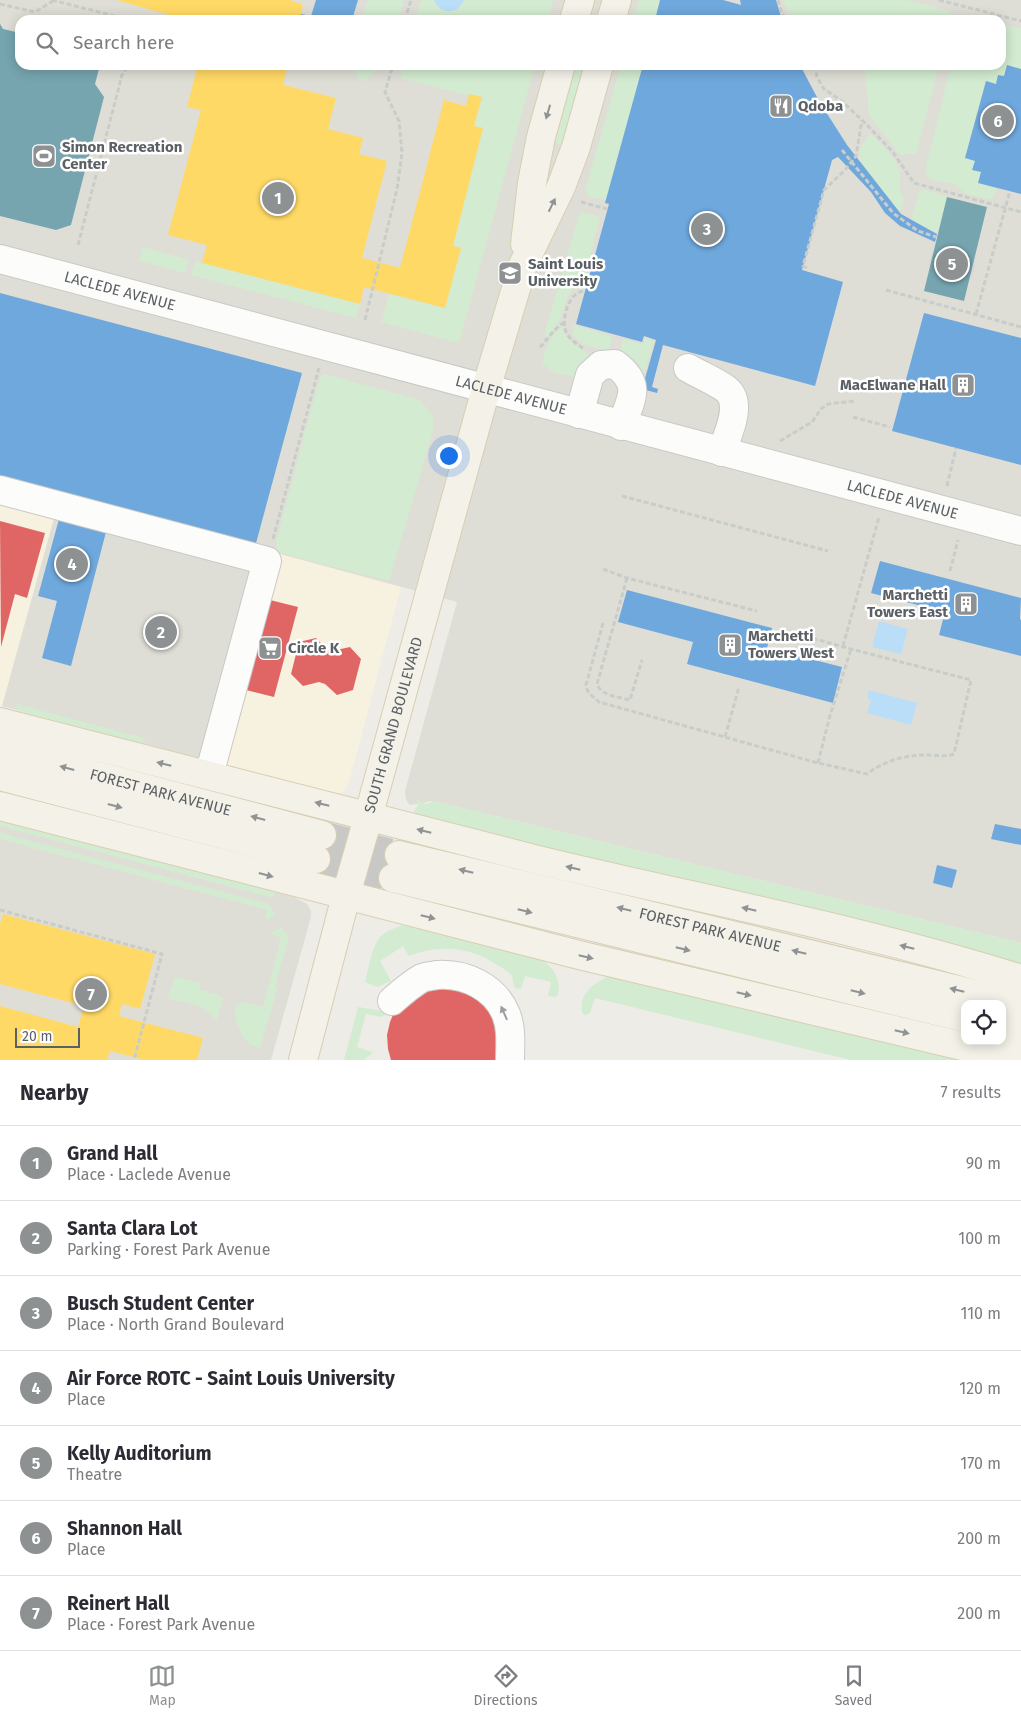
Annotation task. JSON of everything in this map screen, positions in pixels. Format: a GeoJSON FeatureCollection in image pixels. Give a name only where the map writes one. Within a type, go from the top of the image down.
{"type":"FeatureCollection","features":[{"type":"Feature","properties":{"kind":"main road"},"geometry":{"type":"LineString","coordinates":[[576,15],[580,0]]}},
{"type":"Feature","properties":{"kind":"main road"},"geometry":{"type":"LineString","coordinates":[[612,15],[617,0]]}},
{"type":"Feature","properties":{"kind":"main road"},"geometry":{"type":"LineString","coordinates":[[523,265],[532,183],[541,137],[560,70]]}},
{"type":"Feature","properties":{"kind":"main road"},"geometry":{"type":"LineString","coordinates":[[523,265],[561,187],[576,147],[598,70]]}},
{"type":"Feature","properties":{"kind":"main road","name":"SOUTH GRAND BOULEVARD"},"geometry":{"type":"LineString","coordinates":[[303,1060],[348,888],[486,389],[523,265]]}},
{"type":"Feature","properties":{"kind":"main road"},"geometry":{"type":"LineString","coordinates":[[0,722],[209,775],[367,824],[540,860],[857,934],[947,957],[1021,979]]}},
{"type":"Feature","properties":{"kind":"main road","name":"FOREST PARK AVENUE"},"geometry":{"type":"LineString","coordinates":[[0,750],[319,847],[0,776]]}},
{"type":"Feature","properties":{"kind":"main road"},"geometry":{"type":"LineString","coordinates":[[0,806],[348,888],[579,955],[1021,1060]]}},
{"type":"Feature","properties":{"kind":"main road","name":"FOREST PARK AVENUE"},"geometry":{"type":"LineString","coordinates":[[961,1017],[396,866],[999,1000]]}},
{"type":"Feature","properties":{"kind":"main road","name":"FOREST PARK AVENUE"},"geometry":{"type":"LineString","coordinates":[[1006,1002],[1021,1005]]}},
{"type":"Feature","properties":{"kind":"main road"},"geometry":{"type":"LineString","coordinates":[[1006,1029],[1021,1032]]}},
{"type":"Feature","properties":{"kind":"street","name":"LACLEDE AVENUE"},"geometry":{"type":"LineString","coordinates":[[0,259],[621,426],[1021,531]]}},
{"type":"Feature","properties":{"kind":"street"},"geometry":{"type":"LineString","coordinates":[[579,414],[590,375],[601,365],[614,364],[627,373],[633,386],[629,405],[621,426]]}},
{"type":"Feature","properties":{"kind":"street"},"geometry":{"type":"LineString","coordinates":[[688,368],[728,390],[734,401],[735,409],[722,452]]}},
{"type":"Feature","properties":{"kind":"street"},"geometry":{"type":"LineString","coordinates":[[0,490],[267,561],[209,775]]}},
{"type":"Feature","properties":{"kind":"street"},"geometry":{"type":"LineString","coordinates":[[392,1001],[424,977],[456,975],[470,979],[486,988],[498,1001],[506,1014],[511,1031],[510,1060]]}},
{"type":"Feature","properties":{"kind":"path"},"geometry":{"type":"LineString","coordinates":[[0,4],[35,12],[53,0],[111,15]]}},
{"type":"Feature","properties":{"kind":"path"},"geometry":{"type":"LineString","coordinates":[[406,15],[411,0]]}},
{"type":"Feature","properties":{"kind":"path"},"geometry":{"type":"LineString","coordinates":[[778,0],[783,15]]}},
{"type":"Feature","properties":{"kind":"path"},"geometry":{"type":"LineString","coordinates":[[940,0],[995,15]]}},
{"type":"Feature","properties":{"kind":"path"},"geometry":{"type":"LineString","coordinates":[[1006,18],[1021,22]]}},
{"type":"Feature","properties":{"kind":"path"},"geometry":{"type":"LineString","coordinates":[[78,245],[122,75],[126,70]]}},
{"type":"Feature","properties":{"kind":"path"},"geometry":{"type":"LineString","coordinates":[[365,320],[397,188],[402,153],[399,121],[385,92],[392,70]]}},
{"type":"Feature","properties":{"kind":"path"},"geometry":{"type":"LineString","coordinates":[[816,70],[817,77],[824,89],[844,102],[892,151],[914,183],[1021,212]]}},
{"type":"Feature","properties":{"kind":"path"},"geometry":{"type":"LineString","coordinates":[[807,268],[803,266],[824,190],[853,162],[860,141],[862,120]]}},
{"type":"Feature","properties":{"kind":"path"},"geometry":{"type":"LineString","coordinates":[[842,150],[893,213],[918,231],[936,237]]}},
{"type":"Feature","properties":{"kind":"path"},"geometry":{"type":"LineString","coordinates":[[976,314],[1010,191]]}},
{"type":"Feature","properties":{"kind":"path"},"geometry":{"type":"LineString","coordinates":[[578,202],[607,210]]}},
{"type":"Feature","properties":{"kind":"path"},"geometry":{"type":"LineString","coordinates":[[886,290],[1021,327]]}},
{"type":"Feature","properties":{"kind":"path"},"geometry":{"type":"LineString","coordinates":[[583,291],[578,292],[571,299],[567,308],[565,322],[567,333],[580,346],[588,350]]}},
{"type":"Feature","properties":{"kind":"path"},"geometry":{"type":"LineString","coordinates":[[540,347],[549,339],[560,324],[565,322]]}},
{"type":"Feature","properties":{"kind":"path"},"geometry":{"type":"LineString","coordinates":[[267,561],[319,367],[312,365]]}},
{"type":"Feature","properties":{"kind":"path"},"geometry":{"type":"LineString","coordinates":[[778,442],[812,422],[821,409],[828,404],[856,401]]}},
{"type":"Feature","properties":{"kind":"path"},"geometry":{"type":"LineString","coordinates":[[852,417],[890,427]]}},
{"type":"Feature","properties":{"kind":"path"},"geometry":{"type":"LineString","coordinates":[[950,571],[956,448]]}},
{"type":"Feature","properties":{"kind":"path"},"geometry":{"type":"LineString","coordinates":[[622,496],[828,551]]}},
{"type":"Feature","properties":{"kind":"path"},"geometry":{"type":"LineString","coordinates":[[843,646],[879,517]]}},
{"type":"Feature","properties":{"kind":"path"},"geometry":{"type":"LineString","coordinates":[[604,569],[627,578],[757,611]]}},
{"type":"Feature","properties":{"kind":"path"},"geometry":{"type":"LineString","coordinates":[[627,578],[597,684],[599,689],[630,700],[642,660]]}},
{"type":"Feature","properties":{"kind":"path"},"geometry":{"type":"LineString","coordinates":[[604,623],[586,685],[590,695],[599,702],[818,763],[867,774],[883,764],[907,757],[923,755],[949,756],[954,754],[971,680],[780,629]]}},
{"type":"Feature","properties":{"kind":"path"},"geometry":{"type":"LineString","coordinates":[[818,763],[829,719],[851,649]]}},
{"type":"Feature","properties":{"kind":"path"},"geometry":{"type":"LineString","coordinates":[[725,737],[739,687]]}},
{"type":"Feature","properties":{"kind":"path"},"geometry":{"type":"LineString","coordinates":[[0,910],[162,954],[134,1060]]}},
{"type":"Feature","properties":{"kind":"shaded area","name":"Saint Louis University"},"geometry":{"type":"Polygon","coordinates":[[[0,0],[1021,0],[1021,943],[433,801],[410,805],[406,800],[405,791],[457,602],[262,549],[204,759],[2,706],[60,497],[0,481],[0,0]]]}},
{"type":"Feature","properties":{"kind":"shaded area"},"geometry":{"type":"Polygon","coordinates":[[[0,500],[55,514],[2,706],[0,706],[0,500]]]}},
{"type":"Feature","properties":{"kind":"shaded area"},"geometry":{"type":"Polygon","coordinates":[[[276,553],[401,587],[351,775],[346,789],[340,793],[327,793],[218,764],[276,553]]]}},
{"type":"Feature","properties":{"kind":"shaded area"},"geometry":{"type":"Polygon","coordinates":[[[0,819],[294,897],[307,904],[311,911],[311,917],[271,1060],[0,1060],[0,819]]]}},
{"type":"Feature","properties":{"kind":"green space"},"geometry":{"type":"Polygon","coordinates":[[[368,0],[404,0],[400,15],[364,15],[368,0]]]}},
{"type":"Feature","properties":{"kind":"green space"},"geometry":{"type":"Polygon","coordinates":[[[421,0],[553,0],[549,15],[416,15],[421,0]]]}},
{"type":"Feature","properties":{"kind":"green space"},"geometry":{"type":"Polygon","coordinates":[[[639,0],[660,0],[656,15],[634,15],[639,0]]]}},
{"type":"Feature","properties":{"kind":"green space"},"geometry":{"type":"Polygon","coordinates":[[[783,0],[906,0],[947,10],[951,15],[792,15],[787,11],[783,0]]]}},
{"type":"Feature","properties":{"kind":"green space"},"geometry":{"type":"Polygon","coordinates":[[[1006,25],[1021,29],[1021,69],[1007,66],[1006,69],[1006,25]]]}},
{"type":"Feature","properties":{"kind":"green space"},"geometry":{"type":"Polygon","coordinates":[[[354,70],[376,70],[366,81],[360,80],[354,70]]]}},
{"type":"Feature","properties":{"kind":"green space"},"geometry":{"type":"Polygon","coordinates":[[[402,70],[534,70],[459,343],[381,322],[389,294],[445,308],[461,248],[453,246],[483,128],[474,126],[482,97],[400,78],[402,70]]]}},
{"type":"Feature","properties":{"kind":"green space"},"geometry":{"type":"Polygon","coordinates":[[[572,70],[585,70],[564,144],[553,142],[572,70]]]}},
{"type":"Feature","properties":{"kind":"green space"},"geometry":{"type":"Polygon","coordinates":[[[620,70],[642,70],[606,200],[590,197],[585,191],[620,70]]]}},
{"type":"Feature","properties":{"kind":"green space"},"geometry":{"type":"Polygon","coordinates":[[[865,70],[938,70],[916,154],[901,156],[869,115],[865,70]]]}},
{"type":"Feature","properties":{"kind":"green space"},"geometry":{"type":"Polygon","coordinates":[[[950,70],[1006,70],[1004,76],[998,75],[996,84],[986,81],[965,158],[975,161],[972,170],[981,172],[978,183],[996,188],[992,200],[964,193],[957,185],[929,179],[925,171],[950,70]]]}},
{"type":"Feature","properties":{"kind":"green space"},"geometry":{"type":"Polygon","coordinates":[[[870,133],[888,151],[899,167],[899,188],[904,199],[900,213],[859,160],[860,149],[870,133]]]}},
{"type":"Feature","properties":{"kind":"green space"},"geometry":{"type":"Polygon","coordinates":[[[922,190],[947,197],[937,234],[911,220],[919,192],[922,190]]]}},
{"type":"Feature","properties":{"kind":"green space"},"geometry":{"type":"Polygon","coordinates":[[[580,212],[600,217],[583,285],[573,289],[567,298],[560,319],[546,338],[546,329],[580,212]]]}},
{"type":"Feature","properties":{"kind":"green space"},"geometry":{"type":"Polygon","coordinates":[[[143,247],[189,260],[185,273],[139,261],[143,247]]]}},
{"type":"Feature","properties":{"kind":"green space"},"geometry":{"type":"Polygon","coordinates":[[[195,261],[360,304],[356,318],[191,275],[195,261]]]}},
{"type":"Feature","properties":{"kind":"green space"},"geometry":{"type":"Polygon","coordinates":[[[574,325],[612,336],[609,350],[583,344],[572,333],[574,325]]]}},
{"type":"Feature","properties":{"kind":"green space"},"geometry":{"type":"Polygon","coordinates":[[[562,327],[568,338],[590,356],[575,377],[553,372],[543,364],[544,354],[549,343],[562,327]]]}},
{"type":"Feature","properties":{"kind":"green space"},"geometry":{"type":"Polygon","coordinates":[[[645,338],[654,341],[644,375],[635,360],[620,351],[623,339],[643,344],[645,338]]]}},
{"type":"Feature","properties":{"kind":"green space"},"geometry":{"type":"Polygon","coordinates":[[[324,374],[420,400],[433,416],[433,431],[389,581],[277,552],[276,542],[320,377],[324,374]]]}},
{"type":"Feature","properties":{"kind":"green space"},"geometry":{"type":"Polygon","coordinates":[[[16,704],[147,739],[140,743],[19,711],[16,704]]]}},
{"type":"Feature","properties":{"kind":"green space"},"geometry":{"type":"Polygon","coordinates":[[[414,796],[425,804],[433,801],[1021,943],[1021,968],[431,820],[418,816],[414,811],[418,805],[414,796]]]}},
{"type":"Feature","properties":{"kind":"green space"},"geometry":{"type":"Polygon","coordinates":[[[0,819],[275,892],[273,898],[0,826],[0,819]]]}},
{"type":"Feature","properties":{"kind":"green space"},"geometry":{"type":"Polygon","coordinates":[[[0,833],[269,904],[275,915],[265,921],[267,910],[0,839],[0,833]]]}},
{"type":"Feature","properties":{"kind":"green space"},"geometry":{"type":"Polygon","coordinates":[[[403,925],[542,959],[556,975],[559,989],[558,995],[555,997],[548,996],[551,982],[525,976],[521,989],[515,988],[512,976],[507,971],[486,958],[454,949],[432,950],[409,956],[403,946],[380,961],[391,981],[377,987],[365,982],[373,952],[381,936],[403,925]]]}},
{"type":"Feature","properties":{"kind":"green space"},"geometry":{"type":"Polygon","coordinates":[[[282,927],[289,938],[275,986],[277,990],[260,1048],[254,1047],[244,1038],[238,1026],[235,1007],[242,1002],[263,1007],[281,938],[270,934],[282,927]]]}},
{"type":"Feature","properties":{"kind":"green space"},"geometry":{"type":"Polygon","coordinates":[[[610,976],[967,1060],[851,1060],[595,998],[590,1013],[583,1014],[582,1001],[585,995],[593,985],[610,976]]]}},
{"type":"Feature","properties":{"kind":"green space"},"geometry":{"type":"Polygon","coordinates":[[[175,977],[200,983],[200,990],[219,995],[223,998],[217,1020],[203,1008],[184,1001],[170,1000],[168,998],[175,977]]]}},
{"type":"Feature","properties":{"kind":"green space"},"geometry":{"type":"Polygon","coordinates":[[[358,1007],[382,1011],[385,1015],[382,1017],[366,1014],[357,1047],[372,1052],[372,1054],[363,1060],[344,1060],[358,1007]]]}},
{"type":"Feature","properties":{"kind":"water"},"geometry":{"type":"Polygon","coordinates":[[[434,0],[464,0],[453,11],[445,11],[434,0]]]}},
{"type":"Feature","properties":{"kind":"water"},"geometry":{"type":"Polygon","coordinates":[[[879,621],[908,629],[901,654],[872,647],[879,621]]]}},
{"type":"Feature","properties":{"kind":"water"},"geometry":{"type":"Polygon","coordinates":[[[869,690],[917,703],[911,725],[867,713],[871,700],[867,698],[869,690]]]}},
{"type":"Feature","properties":{"kind":"building: Homes"},"geometry":{"type":"Polygon","coordinates":[[[117,0],[290,0],[303,5],[301,15],[169,15],[117,0]]]}},
{"type":"Feature","properties":{"kind":"building: Homes"},"geometry":{"type":"Polygon","coordinates":[[[197,70],[287,70],[283,85],[336,98],[328,129],[363,138],[359,154],[387,161],[362,258],[400,268],[444,100],[466,106],[469,94],[482,97],[474,126],[483,128],[453,246],[461,248],[445,308],[364,287],[360,304],[202,263],[207,245],[168,235],[201,110],[187,107],[197,70]]]}},
{"type":"Feature","properties":{"kind":"building: Homes"},"geometry":{"type":"Polygon","coordinates":[[[3,914],[155,954],[140,1009],[122,1004],[119,1016],[203,1038],[197,1060],[145,1060],[110,1051],[107,1060],[0,1060],[0,1006],[78,1027],[84,1006],[0,984],[0,924],[3,914]]]}},
{"type":"Feature","properties":{"kind":"building: Shops"},"geometry":{"type":"Polygon","coordinates":[[[0,521],[45,533],[27,598],[15,594],[1,647],[0,521]]]}},
{"type":"Feature","properties":{"kind":"building: Shops","name":"Circle K"},"geometry":{"type":"Polygon","coordinates":[[[266,599],[298,607],[274,697],[242,689],[266,599]]]}},
{"type":"Feature","properties":{"kind":"building: Shops","name":"Circle K"},"geometry":{"type":"Polygon","coordinates":[[[316,638],[328,650],[332,651],[350,647],[361,659],[353,690],[337,695],[325,684],[319,682],[303,686],[291,674],[299,642],[316,638]]]}},
{"type":"Feature","properties":{"kind":"building: Shops"},"geometry":{"type":"Polygon","coordinates":[[[424,984],[483,992],[495,1004],[501,1060],[391,1060],[387,1035],[395,1010],[424,984]]]}},
{"type":"Feature","properties":{"kind":"building: Schools"},"geometry":{"type":"Polygon","coordinates":[[[316,0],[358,0],[354,15],[311,15],[316,0]]]}},
{"type":"Feature","properties":{"kind":"building: Schools"},"geometry":{"type":"Polygon","coordinates":[[[660,0],[723,0],[741,5],[740,0],[776,0],[780,15],[656,15],[660,0]]]}},
{"type":"Feature","properties":{"kind":"building: Schools"},"geometry":{"type":"Polygon","coordinates":[[[1007,65],[1021,69],[1021,194],[978,183],[981,172],[972,170],[975,161],[965,158],[986,81],[996,84],[998,75],[1004,76],[1007,65]]]}},
{"type":"Feature","properties":{"kind":"building: Schools"},"geometry":{"type":"Polygon","coordinates":[[[642,70],[803,70],[819,101],[847,145],[901,214],[937,234],[935,242],[900,226],[885,213],[871,192],[838,157],[832,160],[802,270],[843,282],[815,386],[663,345],[652,387],[658,389],[657,393],[642,389],[656,340],[644,336],[642,342],[576,324],[609,204],[605,203],[642,70]]]}},
{"type":"Feature","properties":{"kind":"building: Schools"},"geometry":{"type":"Polygon","coordinates":[[[0,293],[302,373],[255,547],[0,479],[0,293]]]}},
{"type":"Feature","properties":{"kind":"building: Schools","name":"MacElwane Hall"},"geometry":{"type":"Polygon","coordinates":[[[924,313],[1021,338],[1021,465],[892,431],[924,313]]]}},
{"type":"Feature","properties":{"kind":"building: Schools"},"geometry":{"type":"Polygon","coordinates":[[[59,519],[106,532],[71,666],[42,658],[57,601],[38,596],[59,519]]]}},
{"type":"Feature","properties":{"kind":"building: Schools","name":"Marchetti Towers East"},"geometry":{"type":"Polygon","coordinates":[[[880,561],[1021,598],[1021,656],[939,635],[945,612],[871,593],[880,561]]]}},
{"type":"Feature","properties":{"kind":"building: Schools","name":"Marchetti Towers West"},"geometry":{"type":"Polygon","coordinates":[[[627,590],[772,628],[767,648],[842,667],[833,703],[687,664],[693,642],[618,622],[627,590]]]}},
{"type":"Feature","properties":{"kind":"building: Schools"},"geometry":{"type":"Polygon","coordinates":[[[995,824],[1021,829],[1021,845],[991,839],[995,824]]]}},
{"type":"Feature","properties":{"kind":"building: Schools"},"geometry":{"type":"Polygon","coordinates":[[[937,865],[957,870],[952,888],[933,883],[937,865]]]}},
{"type":"Feature","properties":{"kind":"building: Public","name":"Simon Recreation Center"},"geometry":{"type":"Polygon","coordinates":[[[0,24],[3,29],[15,32],[15,70],[99,70],[95,84],[104,97],[71,225],[56,230],[0,216],[0,24]]]}},
{"type":"Feature","properties":{"kind":"building: Public"},"geometry":{"type":"Polygon","coordinates":[[[947,197],[987,207],[964,301],[924,291],[947,197]]]}},
{"type":"Feature","properties":{"kind":"tunnel"},"geometry":{"type":"LineString","coordinates":[[322,835],[399,855]]}},
{"type":"Feature","properties":{"kind":"tunnel"},"geometry":{"type":"LineString","coordinates":[[316,859],[393,878]]}},
{"type":"Feature","properties":{"kind":"place","name":"Qdoba"},"geometry":{"type":"Point","coordinates":[781,106]}},
{"type":"Feature","properties":{"kind":"place","name":"Shannon Hall"},"geometry":{"type":"Point","coordinates":[998,121]}},
{"type":"Feature","properties":{"kind":"place","name":"Simon Recreation Center"},"geometry":{"type":"Point","coordinates":[44,156]}},
{"type":"Feature","properties":{"kind":"place","name":"Grand Hall"},"geometry":{"type":"Point","coordinates":[278,198]}},
{"type":"Feature","properties":{"kind":"place","name":"Busch Student Center"},"geometry":{"type":"Point","coordinates":[707,229]}},
{"type":"Feature","properties":{"kind":"place","name":"Kelly Auditorium"},"geometry":{"type":"Point","coordinates":[952,264]}},
{"type":"Feature","properties":{"kind":"place","name":"Saint Louis University"},"geometry":{"type":"Point","coordinates":[510,273]}},
{"type":"Feature","properties":{"kind":"place","name":"MacElwane Hall"},"geometry":{"type":"Point","coordinates":[963,385]}},
{"type":"Feature","properties":{"kind":"place","name":"Air Force ROTC - Saint Louis University"},"geometry":{"type":"Point","coordinates":[72,564]}},
{"type":"Feature","properties":{"kind":"place","name":"Marchetti Towers East"},"geometry":{"type":"Point","coordinates":[966,604]}},
{"type":"Feature","properties":{"kind":"place","name":"Santa Clara Lot"},"geometry":{"type":"Point","coordinates":[161,632]}},
{"type":"Feature","properties":{"kind":"place","name":"Marchetti Towers West"},"geometry":{"type":"Point","coordinates":[730,645]}},
{"type":"Feature","properties":{"kind":"place","name":"Circle K"},"geometry":{"type":"Point","coordinates":[270,648]}},
{"type":"Feature","properties":{"kind":"place","name":"Reinert Hall"},"geometry":{"type":"Point","coordinates":[91,994]}}]}
